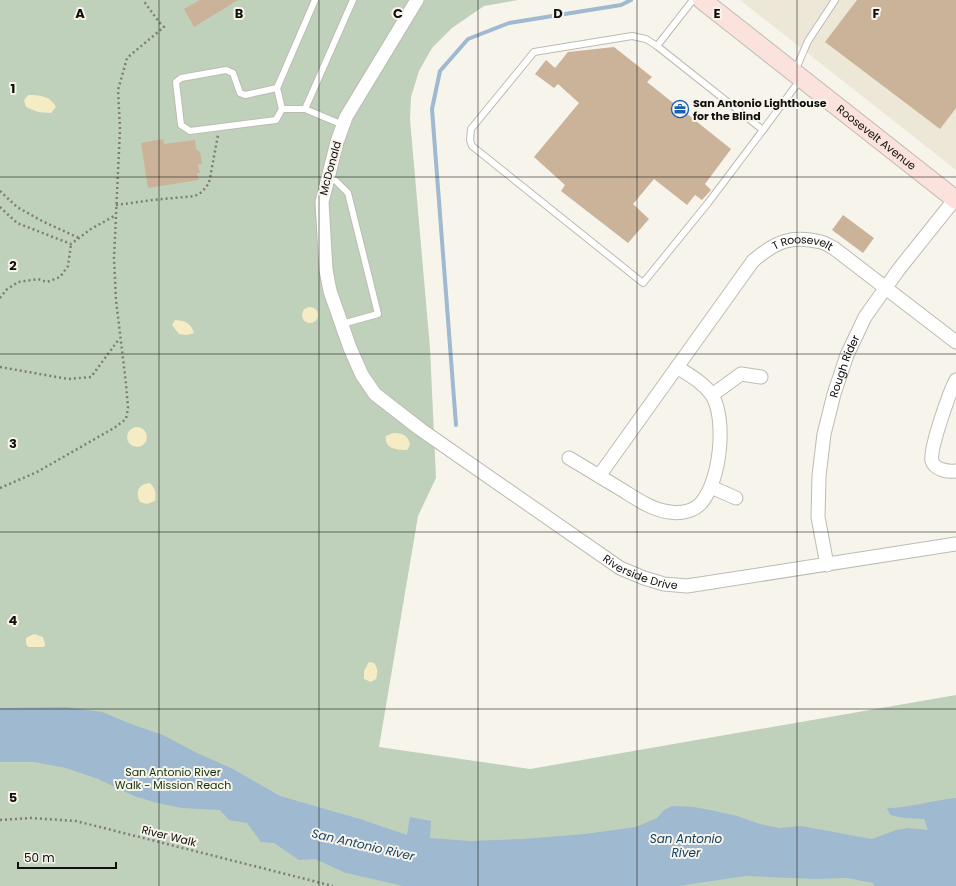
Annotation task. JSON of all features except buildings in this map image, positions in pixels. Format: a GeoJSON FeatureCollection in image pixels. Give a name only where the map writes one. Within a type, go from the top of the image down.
{"type":"FeatureCollection","features":[{"type":"Feature","properties":{"kind":"main road","name":"Roosevelt Avenue"},"geometry":{"type":"LineString","coordinates":[[702,0],[955,200]]}},
{"type":"Feature","properties":{"kind":"street","name":"McDonald"},"geometry":{"type":"LineString","coordinates":[[375,394],[362,375],[350,348],[330,291],[326,270],[322,202],[336,142],[346,117],[417,0]]}},
{"type":"Feature","properties":{"kind":"street","name":"Rough Rider"},"geometry":{"type":"LineString","coordinates":[[827,565],[818,517],[819,476],[824,434],[834,394],[847,355],[865,317],[899,270],[955,200]]}},
{"type":"Feature","properties":{"kind":"street","name":"T Roosevelt"},"geometry":{"type":"LineString","coordinates":[[599,476],[753,261],[776,244],[805,238],[823,242],[835,249],[956,342]]}},
{"type":"Feature","properties":{"kind":"street"},"geometry":{"type":"LineString","coordinates":[[569,458],[647,505],[670,512],[682,512],[696,508],[701,504],[711,487],[717,467],[720,437],[716,405],[712,395],[699,381],[677,367]]}},
{"type":"Feature","properties":{"kind":"street"},"geometry":{"type":"LineString","coordinates":[[712,395],[741,374],[761,377]]}},
{"type":"Feature","properties":{"kind":"street"},"geometry":{"type":"LineString","coordinates":[[956,380],[937,430],[932,461],[936,466],[943,470],[949,472],[956,471]]}},
{"type":"Feature","properties":{"kind":"street","name":"Riverside Drive"},"geometry":{"type":"LineString","coordinates":[[375,394],[420,429],[615,564],[644,578],[664,584],[687,586],[956,544]]}},
{"type":"Feature","properties":{"kind":"street"},"geometry":{"type":"LineString","coordinates":[[711,487],[736,498]]}},
{"type":"Feature","properties":{"kind":"lane"},"geometry":{"type":"LineString","coordinates":[[277,88],[245,94],[240,93],[233,74],[226,70],[181,78],[176,82],[181,125],[190,131],[276,120],[282,110],[277,88],[316,0]]}},
{"type":"Feature","properties":{"kind":"lane"},"geometry":{"type":"LineString","coordinates":[[305,108],[353,0]]}},
{"type":"Feature","properties":{"kind":"lane"},"geometry":{"type":"LineString","coordinates":[[657,46],[693,0]]}},
{"type":"Feature","properties":{"kind":"lane"},"geometry":{"type":"LineString","coordinates":[[763,130],[657,46],[646,39],[632,36],[534,52],[471,129],[470,140],[472,146],[643,283],[708,203],[763,130],[798,76],[808,41],[835,0]]}},
{"type":"Feature","properties":{"kind":"lane"},"geometry":{"type":"LineString","coordinates":[[282,110],[305,108],[343,125]]}},
{"type":"Feature","properties":{"kind":"lane"},"geometry":{"type":"LineString","coordinates":[[327,178],[336,181],[348,193],[378,314],[342,324]]}},
{"type":"Feature","properties":{"kind":"path"},"geometry":{"type":"LineString","coordinates":[[0,488],[37,472],[114,428],[126,419],[128,408],[116,300],[114,258],[120,129],[118,90],[127,58],[164,27],[143,0]]}},
{"type":"Feature","properties":{"kind":"path"},"geometry":{"type":"LineString","coordinates":[[116,205],[195,196],[202,192],[209,183],[219,128]]}},
{"type":"Feature","properties":{"kind":"path"},"geometry":{"type":"LineString","coordinates":[[0,191],[17,207],[42,221],[79,238]]}},
{"type":"Feature","properties":{"kind":"path"},"geometry":{"type":"LineString","coordinates":[[0,207],[17,223],[71,244]]}},
{"type":"Feature","properties":{"kind":"path"},"geometry":{"type":"LineString","coordinates":[[0,298],[6,290],[18,282],[38,279],[47,282],[60,277],[68,266],[71,244],[91,229],[116,215]]}},
{"type":"Feature","properties":{"kind":"path"},"geometry":{"type":"LineString","coordinates":[[0,367],[68,379],[91,377],[120,338]]}},
{"type":"Feature","properties":{"kind":"path","name":"River Walk"},"geometry":{"type":"LineString","coordinates":[[0,820],[31,818],[76,821],[333,886]]}},
{"type":"Feature","properties":{"kind":"shaded area"},"geometry":{"type":"Polygon","coordinates":[[[740,0],[956,0],[956,170],[740,0]]]}},
{"type":"Feature","properties":{"kind":"green space","name":"San Antonio River Walk - Mission Reach"},"geometry":{"type":"Polygon","coordinates":[[[0,0],[518,0],[484,6],[452,28],[432,48],[419,71],[411,97],[410,119],[430,348],[436,478],[418,516],[379,747],[530,769],[956,695],[956,886],[0,886],[0,0]]]}},
{"type":"Feature","properties":{"kind":"sand"},"geometry":{"type":"Polygon","coordinates":[[[28,95],[37,95],[48,98],[56,107],[51,113],[38,112],[26,107],[24,100],[28,95]]]}},
{"type":"Feature","properties":{"kind":"sand"},"geometry":{"type":"Polygon","coordinates":[[[310,307],[317,312],[318,315],[313,322],[310,323],[303,318],[302,315],[307,308],[310,307]]]}},
{"type":"Feature","properties":{"kind":"sand"},"geometry":{"type":"Polygon","coordinates":[[[175,320],[187,323],[194,333],[187,335],[179,334],[172,325],[175,320]]]}},
{"type":"Feature","properties":{"kind":"sand"},"geometry":{"type":"Polygon","coordinates":[[[137,427],[144,430],[147,437],[144,444],[137,447],[130,444],[127,437],[130,430],[137,427]]]}},
{"type":"Feature","properties":{"kind":"sand"},"geometry":{"type":"Polygon","coordinates":[[[393,433],[400,433],[406,437],[410,445],[407,450],[395,449],[387,444],[386,436],[393,433]]]}},
{"type":"Feature","properties":{"kind":"sand"},"geometry":{"type":"Polygon","coordinates":[[[150,483],[155,491],[155,501],[147,504],[140,502],[138,492],[140,487],[150,483]]]}},
{"type":"Feature","properties":{"kind":"sand"},"geometry":{"type":"Polygon","coordinates":[[[34,634],[43,637],[45,644],[44,647],[28,647],[26,644],[26,638],[34,634]]]}},
{"type":"Feature","properties":{"kind":"sand"},"geometry":{"type":"Polygon","coordinates":[[[369,662],[374,663],[377,671],[376,679],[371,682],[364,679],[364,671],[369,662]]]}},
{"type":"Feature","properties":{"kind":"water","name":"San Antonio River"},"geometry":{"type":"Polygon","coordinates":[[[66,707],[102,712],[163,735],[197,753],[233,769],[280,796],[360,819],[407,835],[410,817],[431,821],[430,838],[470,841],[523,839],[585,834],[636,827],[657,818],[664,810],[672,806],[694,807],[715,811],[779,828],[801,826],[872,839],[896,830],[908,828],[928,830],[924,819],[905,818],[890,815],[887,808],[904,807],[956,798],[956,886],[874,886],[873,883],[847,878],[815,879],[746,876],[678,886],[403,886],[346,873],[315,859],[299,860],[274,843],[261,842],[247,823],[229,820],[220,810],[182,808],[157,803],[134,796],[98,779],[66,768],[34,762],[0,762],[0,708],[66,707]]]}},
{"type":"Feature","properties":{"kind":"waterway"},"geometry":{"type":"LineString","coordinates":[[456,425],[432,109],[440,71],[468,39],[509,23],[621,5],[631,0]]}},
{"type":"Feature","properties":{"kind":"place","name":"San Antonio Lighthouse for the Blind"},"geometry":{"type":"Point","coordinates":[680,109]}}]}
